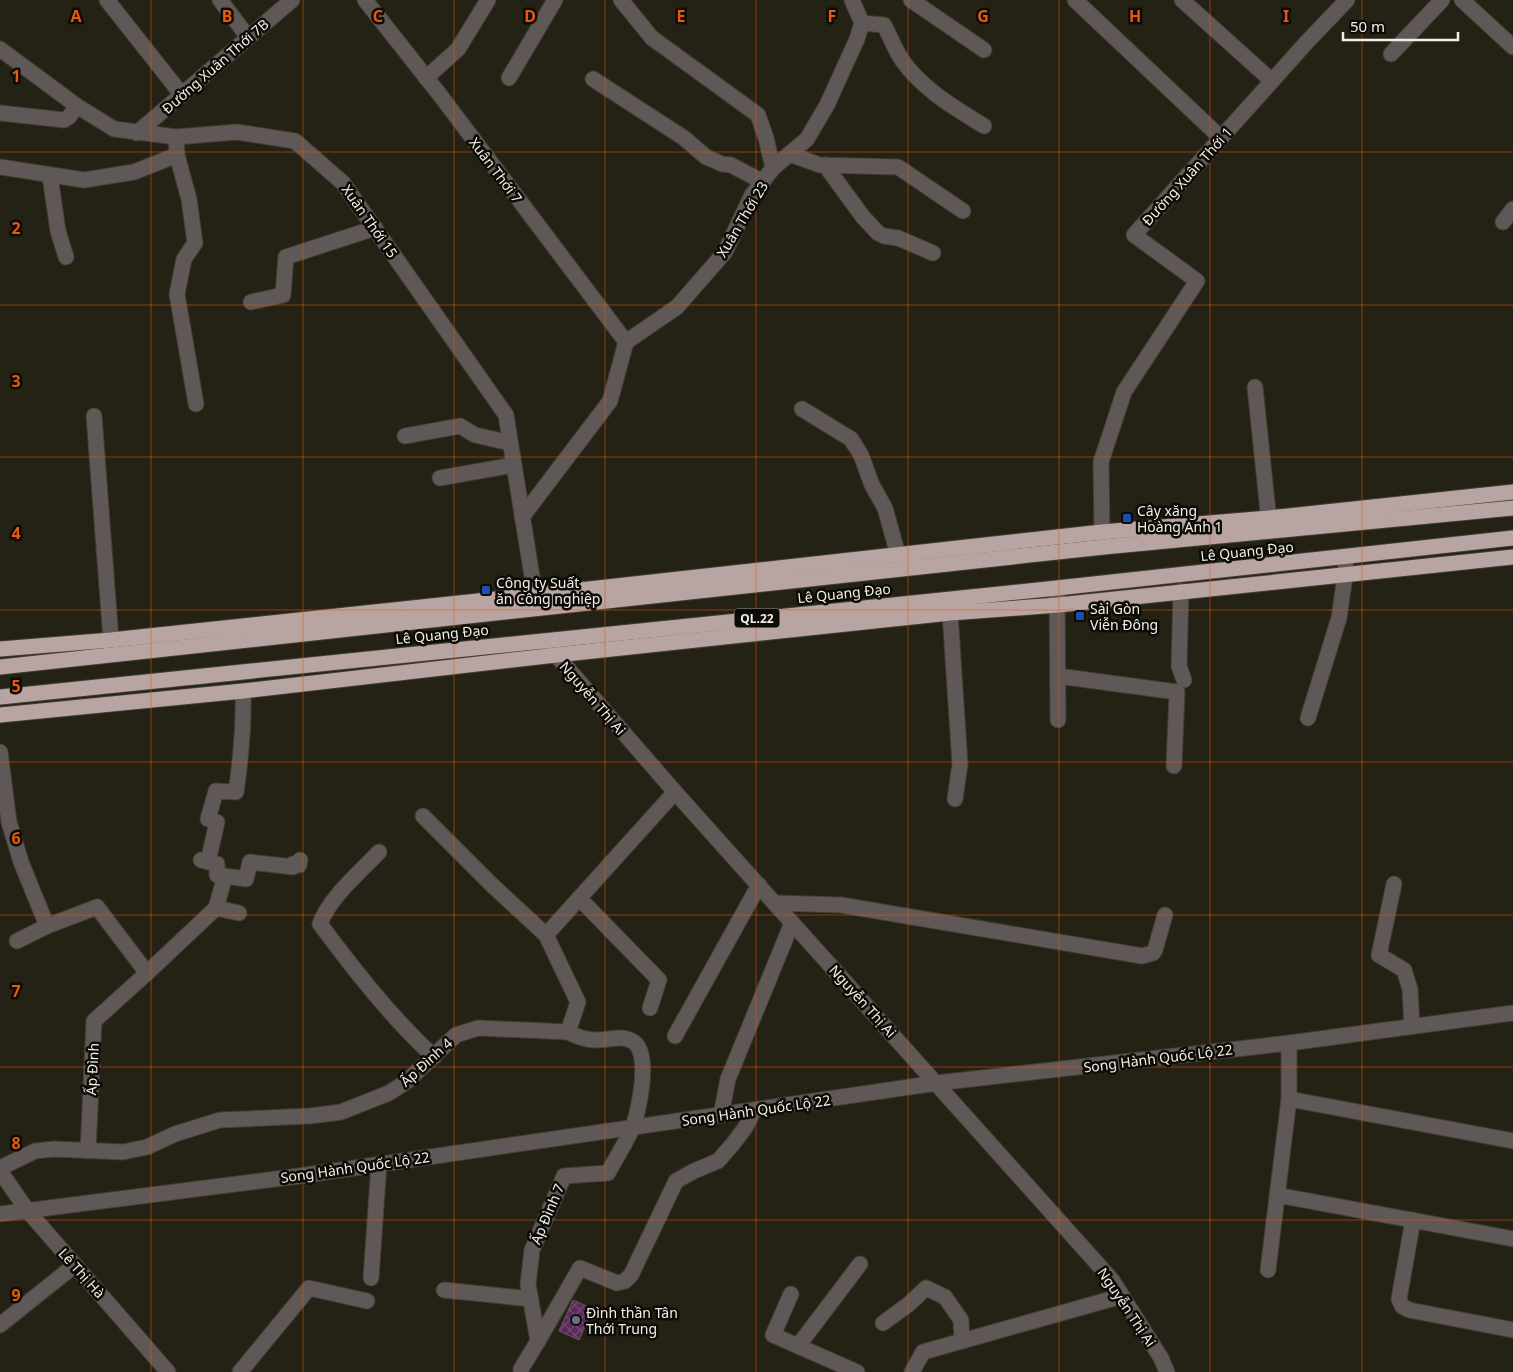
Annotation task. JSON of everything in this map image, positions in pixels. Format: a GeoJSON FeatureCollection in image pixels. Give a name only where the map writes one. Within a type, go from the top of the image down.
{"type":"FeatureCollection","features":[{"type":"Feature","properties":{"kind":"highway","name":"Lê Quang Đạo"},"geometry":{"type":"LineString","coordinates":[[0,649],[536,602],[1104,547],[1513,492]]}},
{"type":"Feature","properties":{"kind":"highway","name":"Lê Quang Đạo"},"geometry":{"type":"LineString","coordinates":[[0,667],[536,602],[898,555],[1102,532],[1270,525],[1513,508]]}},
{"type":"Feature","properties":{"kind":"highway","name":"Lê Quang Đạo"},"geometry":{"type":"LineString","coordinates":[[0,697],[1057,588],[1513,538]]}},
{"type":"Feature","properties":{"kind":"highway","name":"QL.22"},"geometry":{"type":"LineString","coordinates":[[0,714],[243,691],[950,613],[1058,605],[1513,558]]}},
{"type":"Feature","properties":{"kind":"street"},"geometry":{"type":"LineString","coordinates":[[107,0],[182,94]]}},
{"type":"Feature","properties":{"kind":"street"},"geometry":{"type":"LineString","coordinates":[[220,0],[248,38]]}},
{"type":"Feature","properties":{"kind":"street","name":"Đường Xuân Thới 7B"},"geometry":{"type":"LineString","coordinates":[[138,133],[292,0]]}},
{"type":"Feature","properties":{"kind":"street","name":"Xuân Thới 7"},"geometry":{"type":"LineString","coordinates":[[365,0],[626,342]]}},
{"type":"Feature","properties":{"kind":"street"},"geometry":{"type":"LineString","coordinates":[[426,78],[458,49],[488,0]]}},
{"type":"Feature","properties":{"kind":"street"},"geometry":{"type":"LineString","coordinates":[[509,78],[555,0]]}},
{"type":"Feature","properties":{"kind":"street"},"geometry":{"type":"LineString","coordinates":[[621,0],[652,38],[758,114],[773,168]]}},
{"type":"Feature","properties":{"kind":"street"},"geometry":{"type":"LineString","coordinates":[[852,0],[862,23],[884,25],[902,60],[920,81],[954,108],[984,126]]}},
{"type":"Feature","properties":{"kind":"street"},"geometry":{"type":"LineString","coordinates":[[911,0],[984,50]]}},
{"type":"Feature","properties":{"kind":"street"},"geometry":{"type":"LineString","coordinates":[[1075,0],[1220,138]]}},
{"type":"Feature","properties":{"kind":"street"},"geometry":{"type":"LineString","coordinates":[[1182,0],[1272,81]]}},
{"type":"Feature","properties":{"kind":"street","name":"Đường Xuân Thới 1"},"geometry":{"type":"LineString","coordinates":[[1104,547],[1102,532],[1102,462],[1124,392],[1197,281],[1134,235],[1347,0]]}},
{"type":"Feature","properties":{"kind":"street"},"geometry":{"type":"LineString","coordinates":[[1391,54],[1442,0]]}},
{"type":"Feature","properties":{"kind":"street"},"geometry":{"type":"LineString","coordinates":[[1462,0],[1513,47]]}},
{"type":"Feature","properties":{"kind":"street","name":"Xuân Thới 23"},"geometry":{"type":"LineString","coordinates":[[626,342],[676,308],[725,252],[752,195],[773,168],[807,139],[827,105],[862,23]]}},
{"type":"Feature","properties":{"kind":"street","name":"Xuân Thới 15"},"geometry":{"type":"LineString","coordinates":[[0,49],[77,106],[114,129],[176,137],[237,132],[295,141],[343,182],[506,415],[536,602]]}},
{"type":"Feature","properties":{"kind":"street"},"geometry":{"type":"LineString","coordinates":[[593,80],[684,138],[706,157],[722,164],[731,165],[763,182]]}},
{"type":"Feature","properties":{"kind":"street"},"geometry":{"type":"LineString","coordinates":[[0,113],[64,120],[69,117],[77,106]]}},
{"type":"Feature","properties":{"kind":"street"},"geometry":{"type":"LineString","coordinates":[[176,137],[177,155],[189,199],[194,243],[184,259],[177,294],[196,404]]}},
{"type":"Feature","properties":{"kind":"street"},"geometry":{"type":"LineString","coordinates":[[789,154],[820,165],[898,167],[963,211]]}},
{"type":"Feature","properties":{"kind":"street"},"geometry":{"type":"LineString","coordinates":[[0,167],[84,180],[134,172],[177,155]]}},
{"type":"Feature","properties":{"kind":"street"},"geometry":{"type":"LineString","coordinates":[[825,165],[863,217],[878,233],[898,238],[933,253]]}},
{"type":"Feature","properties":{"kind":"street"},"geometry":{"type":"LineString","coordinates":[[50,176],[58,231],[66,257]]}},
{"type":"Feature","properties":{"kind":"street"},"geometry":{"type":"LineString","coordinates":[[1503,222],[1513,209]]}},
{"type":"Feature","properties":{"kind":"street"},"geometry":{"type":"LineString","coordinates":[[251,302],[283,295],[286,257],[375,228]]}},
{"type":"Feature","properties":{"kind":"street"},"geometry":{"type":"LineString","coordinates":[[522,516],[610,401],[626,342]]}},
{"type":"Feature","properties":{"kind":"street"},"geometry":{"type":"LineString","coordinates":[[1255,388],[1270,525]]}},
{"type":"Feature","properties":{"kind":"street"},"geometry":{"type":"LineString","coordinates":[[802,409],[851,439],[885,508],[898,555]]}},
{"type":"Feature","properties":{"kind":"street"},"geometry":{"type":"LineString","coordinates":[[94,416],[111,640]]}},
{"type":"Feature","properties":{"kind":"street"},"geometry":{"type":"LineString","coordinates":[[405,436],[460,426],[475,435],[510,443]]}},
{"type":"Feature","properties":{"kind":"street"},"geometry":{"type":"LineString","coordinates":[[440,478],[514,465]]}},
{"type":"Feature","properties":{"kind":"street"},"geometry":{"type":"LineString","coordinates":[[1308,718],[1339,618],[1346,557]]}},
{"type":"Feature","properties":{"kind":"street"},"geometry":{"type":"LineString","coordinates":[[1057,588],[1058,720]]}},
{"type":"Feature","properties":{"kind":"street"},"geometry":{"type":"LineString","coordinates":[[1181,591],[1179,666],[1184,680]]}},
{"type":"Feature","properties":{"kind":"street"},"geometry":{"type":"LineString","coordinates":[[950,613],[960,764],[956,799]]}},
{"type":"Feature","properties":{"kind":"street","name":"Nguyễn Thị Ai"},"geometry":{"type":"LineString","coordinates":[[544,640],[675,792],[1112,1280],[1161,1358],[1167,1372]]}},
{"type":"Feature","properties":{"kind":"street"},"geometry":{"type":"LineString","coordinates":[[1058,676],[1177,692],[1174,766]]}},
{"type":"Feature","properties":{"kind":"street"},"geometry":{"type":"LineString","coordinates":[[243,691],[242,758],[236,792],[216,791],[208,819],[217,822],[204,861],[217,864],[217,875],[246,878],[250,862],[292,867],[293,864],[299,865],[300,860]]}},
{"type":"Feature","properties":{"kind":"street"},"geometry":{"type":"LineString","coordinates":[[0,752],[9,822],[20,862],[48,926]]}},
{"type":"Feature","properties":{"kind":"street"},"geometry":{"type":"LineString","coordinates":[[546,935],[675,792]]}},
{"type":"Feature","properties":{"kind":"street"},"geometry":{"type":"LineString","coordinates":[[423,816],[493,886],[546,935],[578,1002],[568,1032]]}},
{"type":"Feature","properties":{"kind":"street"},"geometry":{"type":"LineString","coordinates":[[380,852],[329,907],[320,924],[349,964],[377,997],[434,1057]]}},
{"type":"Feature","properties":{"kind":"street"},"geometry":{"type":"LineString","coordinates":[[226,876],[216,908],[239,913]]}},
{"type":"Feature","properties":{"kind":"street"},"geometry":{"type":"LineString","coordinates":[[1394,884],[1379,955],[1404,970],[1410,989],[1412,1026]]}},
{"type":"Feature","properties":{"kind":"street"},"geometry":{"type":"LineString","coordinates":[[675,1036],[759,885]]}},
{"type":"Feature","properties":{"kind":"street"},"geometry":{"type":"LineString","coordinates":[[579,898],[659,980],[650,1008]]}},
{"type":"Feature","properties":{"kind":"street"},"geometry":{"type":"LineString","coordinates":[[775,903],[841,905],[1142,956],[1153,953],[1155,950],[1166,915]]}},
{"type":"Feature","properties":{"kind":"street"},"geometry":{"type":"LineString","coordinates":[[17,941],[97,906],[147,973]]}},
{"type":"Feature","properties":{"kind":"street","name":"Ấp Đình"},"geometry":{"type":"LineString","coordinates":[[88,1151],[94,1021],[216,908]]}},
{"type":"Feature","properties":{"kind":"street"},"geometry":{"type":"LineString","coordinates":[[721,1115],[728,1080],[792,923]]}},
{"type":"Feature","properties":{"kind":"street","name":"Song Hành Quốc Lộ 22"},"geometry":{"type":"LineString","coordinates":[[0,1214],[379,1164],[937,1083],[1289,1043],[1513,1013]]}},
{"type":"Feature","properties":{"kind":"street","name":"Ấp Đình 4"},"geometry":{"type":"LineString","coordinates":[[0,1170],[35,1151],[54,1149],[123,1152],[147,1147],[175,1134],[220,1120],[310,1116],[342,1112],[389,1093],[406,1082],[456,1035],[478,1028],[568,1032],[583,1038],[597,1040],[623,1038],[634,1041],[641,1049],[643,1073],[632,1128]]}},
{"type":"Feature","properties":{"kind":"street"},"geometry":{"type":"LineString","coordinates":[[1268,1270],[1289,1099],[1289,1043]]}},
{"type":"Feature","properties":{"kind":"street"},"geometry":{"type":"LineString","coordinates":[[1289,1099],[1513,1141]]}},
{"type":"Feature","properties":{"kind":"street"},"geometry":{"type":"LineString","coordinates":[[521,1372],[580,1268],[617,1283],[625,1281],[631,1275],[676,1181],[718,1161],[745,1128],[754,1110]]}},
{"type":"Feature","properties":{"kind":"street","name":"Ấp Đình 7"},"geometry":{"type":"LineString","coordinates":[[538,1341],[528,1284],[532,1250],[564,1176],[608,1173],[632,1128]]}},
{"type":"Feature","properties":{"kind":"street"},"geometry":{"type":"LineString","coordinates":[[371,1278],[379,1164]]}},
{"type":"Feature","properties":{"kind":"street","name":"Lê Thị Hà"},"geometry":{"type":"LineString","coordinates":[[0,1170],[27,1210],[168,1372]]}},
{"type":"Feature","properties":{"kind":"street"},"geometry":{"type":"LineString","coordinates":[[1277,1195],[1513,1239]]}},
{"type":"Feature","properties":{"kind":"street"},"geometry":{"type":"LineString","coordinates":[[1413,1220],[1399,1299],[1402,1306],[1409,1310],[1513,1330]]}},
{"type":"Feature","properties":{"kind":"street"},"geometry":{"type":"LineString","coordinates":[[798,1346],[860,1264]]}},
{"type":"Feature","properties":{"kind":"street"},"geometry":{"type":"LineString","coordinates":[[0,1324],[75,1265]]}},
{"type":"Feature","properties":{"kind":"street"},"geometry":{"type":"LineString","coordinates":[[240,1372],[309,1288],[368,1301]]}},
{"type":"Feature","properties":{"kind":"street"},"geometry":{"type":"LineString","coordinates":[[883,1322],[909,1304],[926,1288],[945,1297],[961,1320],[962,1340]]}},
{"type":"Feature","properties":{"kind":"street"},"geometry":{"type":"LineString","coordinates":[[444,1290],[531,1299]]}},
{"type":"Feature","properties":{"kind":"street"},"geometry":{"type":"LineString","coordinates":[[792,1294],[774,1335],[857,1372]]}},
{"type":"Feature","properties":{"kind":"street"},"geometry":{"type":"LineString","coordinates":[[912,1372],[923,1352],[1122,1296]]}},
{"type":"Feature","properties":{"kind":"building","name":"Đình thần Tân Thới Trung"},"geometry":{"type":"Polygon","coordinates":[[[573,1300],[593,1309],[579,1340],[559,1331],[573,1300]]]}},
{"type":"Feature","properties":{"kind":"place","name":"Cây xăng Hoàng Anh 1"},"geometry":{"type":"Point","coordinates":[1127,518]}},
{"type":"Feature","properties":{"kind":"place","name":"Công ty Suất ăn Công nghiệp"},"geometry":{"type":"Point","coordinates":[486,590]}},
{"type":"Feature","properties":{"kind":"place","name":"Sài Gòn Viễn Đông"},"geometry":{"type":"Point","coordinates":[1080,616]}},
{"type":"Feature","properties":{"kind":"place","name":"Đình thần Tân Thới Trung"},"geometry":{"type":"Point","coordinates":[576,1320]}}]}
